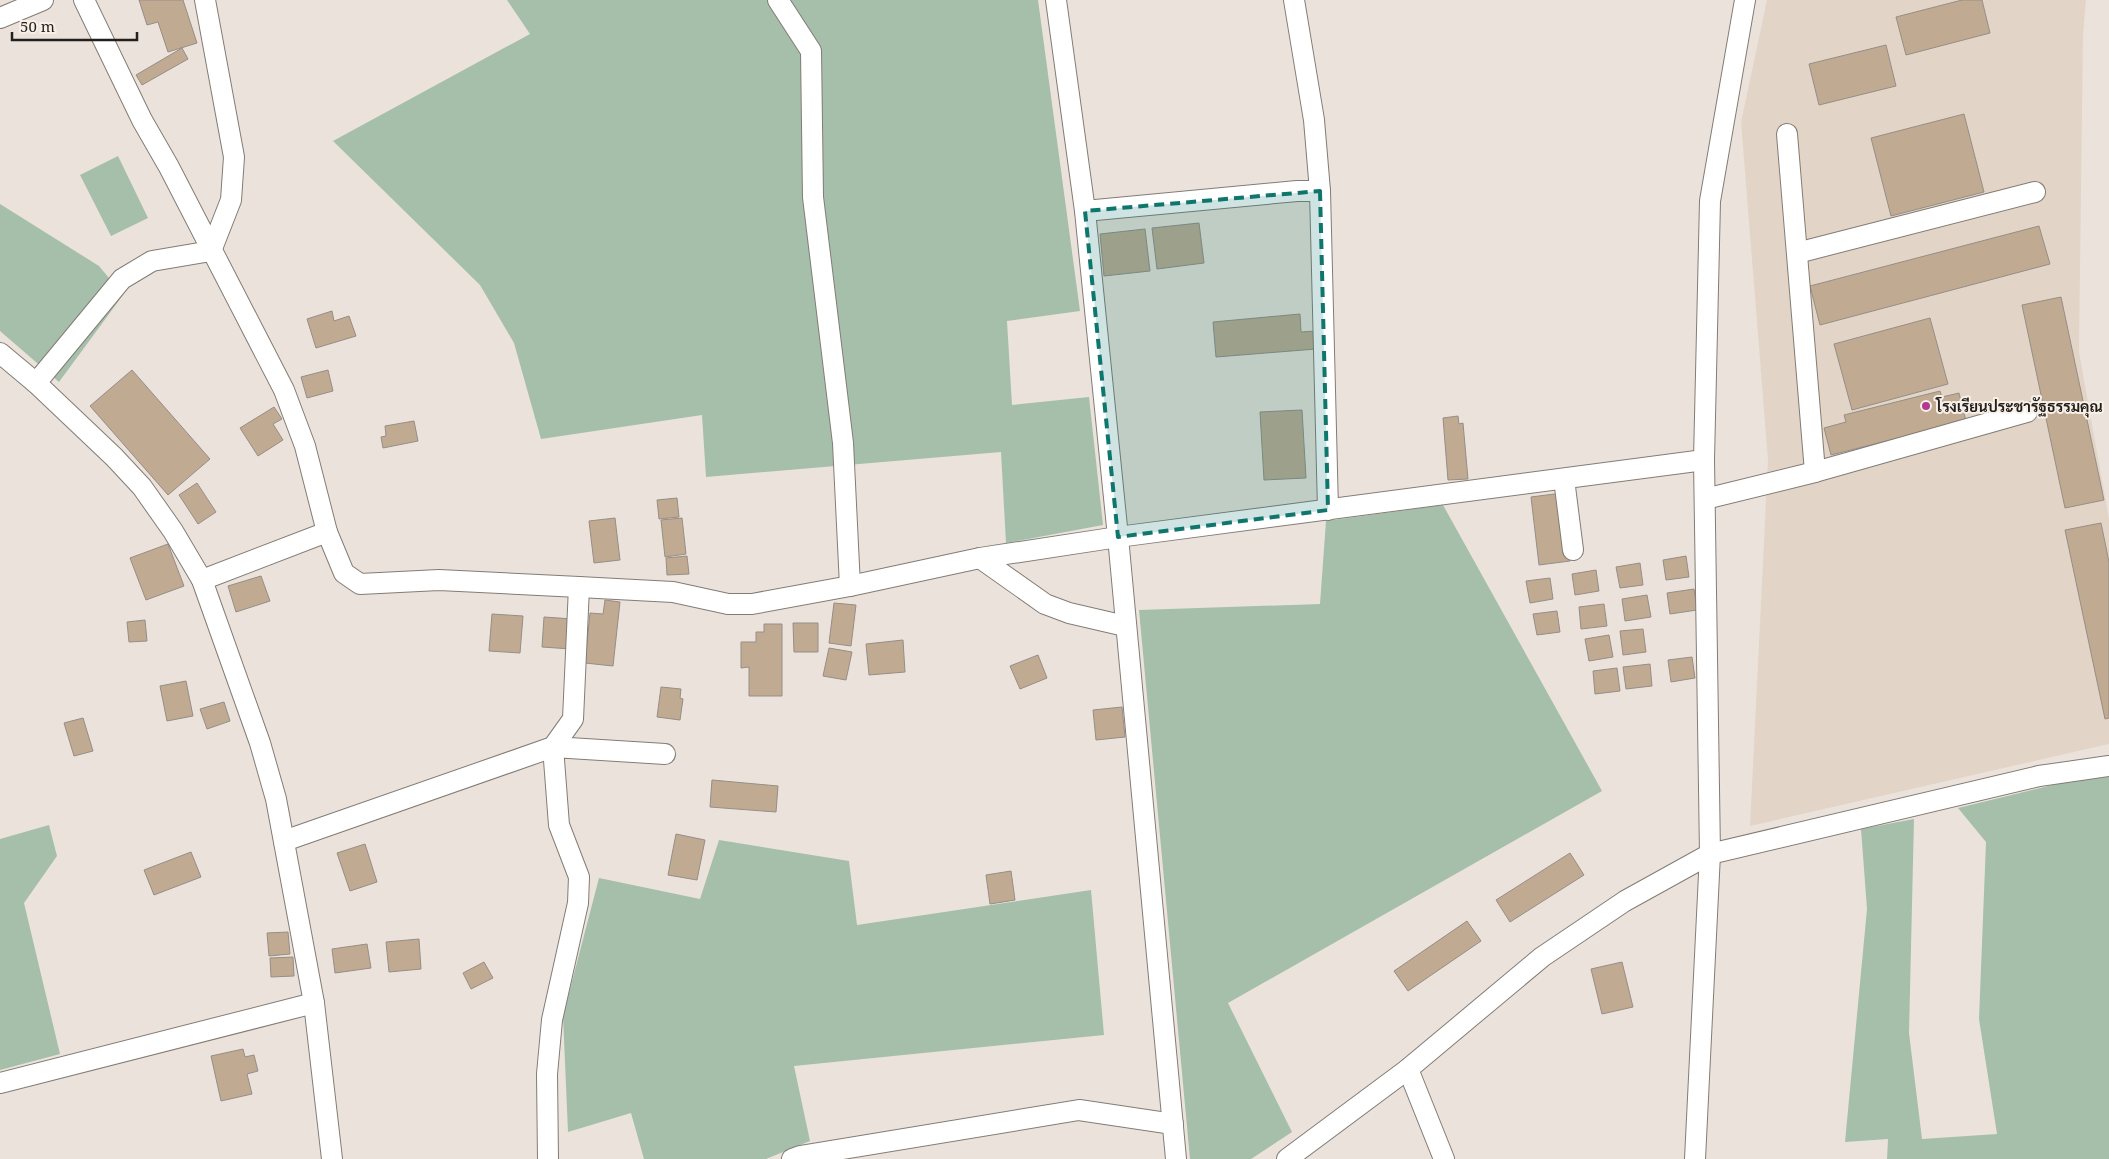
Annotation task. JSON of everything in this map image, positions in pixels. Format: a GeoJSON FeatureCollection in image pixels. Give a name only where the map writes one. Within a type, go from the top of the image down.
{"type":"FeatureCollection","features":[{"type":"Feature","properties":{"kind":"street"},"geometry":{"type":"LineString","coordinates":[[0,18],[43,0]]}},
{"type":"Feature","properties":{"kind":"street"},"geometry":{"type":"LineString","coordinates":[[84,0],[142,120],[169,167],[284,390],[305,446],[326,532],[344,573],[360,584],[439,580],[579,587],[674,592],[728,604],[752,604],[850,586],[980,558],[1118,537],[1704,460]]}},
{"type":"Feature","properties":{"kind":"street"},"geometry":{"type":"LineString","coordinates":[[205,0],[234,157],[231,200],[211,251]]}},
{"type":"Feature","properties":{"kind":"street"},"geometry":{"type":"LineString","coordinates":[[778,0],[811,51],[813,197],[843,443],[850,586]]}},
{"type":"Feature","properties":{"kind":"street"},"geometry":{"type":"LineString","coordinates":[[1056,0],[1085,211],[1118,537],[1176,1159]]}},
{"type":"Feature","properties":{"kind":"street"},"geometry":{"type":"LineString","coordinates":[[1294,0],[1314,120],[1320,191],[1328,510]]}},
{"type":"Feature","properties":{"kind":"street"},"geometry":{"type":"LineString","coordinates":[[1695,1159],[1710,854],[1704,460],[1710,201],[1745,0]]}},
{"type":"Feature","properties":{"kind":"street"},"geometry":{"type":"LineString","coordinates":[[1788,134],[1815,472]]}},
{"type":"Feature","properties":{"kind":"street"},"geometry":{"type":"LineString","coordinates":[[1085,211],[1297,191],[1320,191]]}},
{"type":"Feature","properties":{"kind":"street"},"geometry":{"type":"LineString","coordinates":[[1797,253],[2035,192]]}},
{"type":"Feature","properties":{"kind":"street"},"geometry":{"type":"LineString","coordinates":[[36,383],[122,279],[152,261],[211,251]]}},
{"type":"Feature","properties":{"kind":"street"},"geometry":{"type":"LineString","coordinates":[[0,353],[36,383],[114,457],[142,487],[173,531],[202,580],[260,743],[276,800],[314,1003],[332,1159]]}},
{"type":"Feature","properties":{"kind":"street"},"geometry":{"type":"LineString","coordinates":[[1705,499],[1815,472],[2027,412]]}},
{"type":"Feature","properties":{"kind":"street"},"geometry":{"type":"LineString","coordinates":[[1564,479],[1573,550]]}},
{"type":"Feature","properties":{"kind":"street"},"geometry":{"type":"LineString","coordinates":[[202,580],[326,532]]}},
{"type":"Feature","properties":{"kind":"street"},"geometry":{"type":"LineString","coordinates":[[980,558],[1045,604],[1069,613],[1126,626]]}},
{"type":"Feature","properties":{"kind":"street"},"geometry":{"type":"LineString","coordinates":[[548,1159],[547,1074],[552,1020],[578,903],[579,877],[559,825],[553,746],[573,719],[579,587]]}},
{"type":"Feature","properties":{"kind":"street"},"geometry":{"type":"LineString","coordinates":[[284,841],[553,746],[665,754]]}},
{"type":"Feature","properties":{"kind":"street"},"geometry":{"type":"LineString","coordinates":[[1287,1159],[1408,1069],[1542,957],[1625,901],[1710,854],[2040,776],[2109,766]]}},
{"type":"Feature","properties":{"kind":"street"},"geometry":{"type":"LineString","coordinates":[[0,1083],[314,1003]]}},
{"type":"Feature","properties":{"kind":"street"},"geometry":{"type":"LineString","coordinates":[[1408,1069],[1444,1159]]}},
{"type":"Feature","properties":{"kind":"street"},"geometry":{"type":"LineString","coordinates":[[792,1159],[800,1156],[1079,1110],[1173,1124]]}},
{"type":"Feature","properties":{"kind":"highlighted area"},"geometry":{"type":"Polygon","coordinates":[[[1320,191],[1328,510],[1118,537],[1085,211],[1320,191]]]}},
{"type":"Feature","properties":{"kind":"shaded area","name":"โรงเรียนประชารัฐธรรมคุณ"},"geometry":{"type":"Polygon","coordinates":[[[1767,0],[2086,0],[2083,36],[2079,352],[2109,519],[2109,744],[1750,826],[1768,460],[1741,122],[1767,0]]]}},
{"type":"Feature","properties":{"kind":"green space"},"geometry":{"type":"Polygon","coordinates":[[[507,0],[1038,0],[1080,311],[1007,321],[1012,405],[1089,397],[1103,525],[1006,543],[1001,452],[706,477],[702,415],[541,439],[514,343],[480,285],[333,141],[530,34],[507,0]]]}},
{"type":"Feature","properties":{"kind":"green space"},"geometry":{"type":"Polygon","coordinates":[[[118,156],[148,218],[111,236],[80,175],[118,156]]]}},
{"type":"Feature","properties":{"kind":"green space"},"geometry":{"type":"Polygon","coordinates":[[[0,204],[99,266],[123,295],[59,382],[0,331],[0,204]]]}},
{"type":"Feature","properties":{"kind":"green space"},"geometry":{"type":"Polygon","coordinates":[[[1443,505],[1602,791],[1228,1003],[1292,1132],[1251,1159],[1190,1159],[1139,610],[1320,604],[1326,521],[1443,505]]]}},
{"type":"Feature","properties":{"kind":"green space"},"geometry":{"type":"Polygon","coordinates":[[[2109,775],[2109,1159],[1887,1159],[1888,1139],[1845,1142],[1867,909],[1861,829],[1914,819],[1909,1033],[1922,1139],[1997,1134],[1979,1019],[1986,842],[1958,808],[2065,782],[2109,775]]]}},
{"type":"Feature","properties":{"kind":"green space"},"geometry":{"type":"Polygon","coordinates":[[[49,825],[57,856],[24,903],[60,1054],[0,1070],[0,839],[49,825]]]}},
{"type":"Feature","properties":{"kind":"green space"},"geometry":{"type":"Polygon","coordinates":[[[719,840],[849,861],[857,925],[1091,890],[1104,1035],[794,1066],[810,1141],[766,1159],[644,1159],[631,1113],[568,1132],[563,1016],[599,878],[700,899],[719,840]]]}},
{"type":"Feature","properties":{"kind":"building"},"geometry":{"type":"Polygon","coordinates":[[[139,0],[183,0],[197,43],[168,52],[158,22],[147,25],[139,0]]]}},
{"type":"Feature","properties":{"kind":"building"},"geometry":{"type":"Polygon","coordinates":[[[1962,0],[1982,0],[1990,33],[1906,55],[1896,17],[1962,0]]]}},
{"type":"Feature","properties":{"kind":"building"},"geometry":{"type":"Polygon","coordinates":[[[1886,45],[1896,86],[1819,105],[1809,64],[1886,45]]]}},
{"type":"Feature","properties":{"kind":"building"},"geometry":{"type":"Polygon","coordinates":[[[182,48],[188,59],[142,85],[136,75],[182,48]]]}},
{"type":"Feature","properties":{"kind":"building"},"geometry":{"type":"Polygon","coordinates":[[[1964,114],[1984,192],[1891,216],[1871,138],[1964,114]]]}},
{"type":"Feature","properties":{"kind":"building"},"geometry":{"type":"Polygon","coordinates":[[[1199,223],[1204,263],[1157,269],[1152,228],[1199,223]]]}},
{"type":"Feature","properties":{"kind":"building"},"geometry":{"type":"Polygon","coordinates":[[[2039,226],[2050,264],[1820,325],[1810,286],[2039,226]]]}},
{"type":"Feature","properties":{"kind":"building"},"geometry":{"type":"Polygon","coordinates":[[[1145,229],[1150,271],[1104,276],[1100,234],[1145,229]]]}},
{"type":"Feature","properties":{"kind":"building"},"geometry":{"type":"Polygon","coordinates":[[[2061,297],[2104,500],[2065,508],[2022,305],[2061,297]]]}},
{"type":"Feature","properties":{"kind":"building"},"geometry":{"type":"Polygon","coordinates":[[[332,311],[334,321],[349,316],[356,336],[316,348],[307,319],[332,311]]]}},
{"type":"Feature","properties":{"kind":"building"},"geometry":{"type":"Polygon","coordinates":[[[1300,314],[1301,332],[1315,331],[1316,349],[1216,357],[1213,322],[1300,314]]]}},
{"type":"Feature","properties":{"kind":"building"},"geometry":{"type":"Polygon","coordinates":[[[1930,318],[1948,384],[1852,410],[1834,344],[1930,318]]]}},
{"type":"Feature","properties":{"kind":"building"},"geometry":{"type":"Polygon","coordinates":[[[132,370],[210,459],[168,495],[90,406],[132,370]]]}},
{"type":"Feature","properties":{"kind":"building"},"geometry":{"type":"Polygon","coordinates":[[[328,370],[333,391],[307,398],[301,377],[328,370]]]}},
{"type":"Feature","properties":{"kind":"building"},"geometry":{"type":"Polygon","coordinates":[[[1940,391],[1942,397],[1959,393],[1966,421],[1831,455],[1824,428],[1846,422],[1844,415],[1940,391]]]}},
{"type":"Feature","properties":{"kind":"building"},"geometry":{"type":"Polygon","coordinates":[[[274,407],[282,419],[273,424],[283,440],[258,456],[240,428],[274,407]]]}},
{"type":"Feature","properties":{"kind":"building"},"geometry":{"type":"Polygon","coordinates":[[[1302,410],[1306,478],[1264,480],[1260,412],[1302,410]]]}},
{"type":"Feature","properties":{"kind":"building"},"geometry":{"type":"Polygon","coordinates":[[[1458,416],[1459,424],[1463,423],[1468,479],[1448,480],[1443,418],[1458,416]]]}},
{"type":"Feature","properties":{"kind":"building"},"geometry":{"type":"Polygon","coordinates":[[[414,421],[418,441],[383,448],[381,437],[386,436],[385,426],[414,421]]]}},
{"type":"Feature","properties":{"kind":"building"},"geometry":{"type":"Polygon","coordinates":[[[197,483],[216,512],[198,524],[179,495],[197,483]]]}},
{"type":"Feature","properties":{"kind":"building"},"geometry":{"type":"Polygon","coordinates":[[[1562,493],[1570,561],[1539,565],[1531,497],[1562,493]]]}},
{"type":"Feature","properties":{"kind":"building"},"geometry":{"type":"Polygon","coordinates":[[[677,498],[679,517],[659,519],[657,500],[677,498]]]}},
{"type":"Feature","properties":{"kind":"building"},"geometry":{"type":"Polygon","coordinates":[[[615,518],[620,560],[594,563],[589,521],[615,518]]]}},
{"type":"Feature","properties":{"kind":"building"},"geometry":{"type":"Polygon","coordinates":[[[682,518],[686,554],[665,557],[661,520],[682,518]]]}},
{"type":"Feature","properties":{"kind":"building"},"geometry":{"type":"Polygon","coordinates":[[[2101,523],[2109,562],[2109,718],[2105,719],[2065,530],[2101,523]]]}},
{"type":"Feature","properties":{"kind":"building"},"geometry":{"type":"Polygon","coordinates":[[[168,544],[184,586],[146,600],[130,558],[168,544]]]}},
{"type":"Feature","properties":{"kind":"building"},"geometry":{"type":"Polygon","coordinates":[[[687,556],[689,574],[667,575],[666,558],[687,556]]]}},
{"type":"Feature","properties":{"kind":"building"},"geometry":{"type":"Polygon","coordinates":[[[1686,556],[1689,577],[1666,580],[1663,560],[1686,556]]]}},
{"type":"Feature","properties":{"kind":"building"},"geometry":{"type":"Polygon","coordinates":[[[1640,563],[1643,585],[1620,588],[1616,567],[1640,563]]]}},
{"type":"Feature","properties":{"kind":"building"},"geometry":{"type":"Polygon","coordinates":[[[1596,570],[1599,591],[1575,595],[1572,574],[1596,570]]]}},
{"type":"Feature","properties":{"kind":"building"},"geometry":{"type":"Polygon","coordinates":[[[261,576],[270,601],[236,612],[228,586],[261,576]]]}},
{"type":"Feature","properties":{"kind":"building"},"geometry":{"type":"Polygon","coordinates":[[[1550,578],[1553,599],[1530,603],[1526,581],[1550,578]]]}},
{"type":"Feature","properties":{"kind":"building"},"geometry":{"type":"Polygon","coordinates":[[[1694,589],[1697,610],[1670,614],[1667,593],[1694,589]]]}},
{"type":"Feature","properties":{"kind":"building"},"geometry":{"type":"Polygon","coordinates":[[[1647,595],[1651,617],[1625,621],[1622,599],[1647,595]]]}},
{"type":"Feature","properties":{"kind":"building"},"geometry":{"type":"Polygon","coordinates":[[[605,600],[620,602],[613,666],[585,663],[590,613],[603,614],[605,600]]]}},
{"type":"Feature","properties":{"kind":"building"},"geometry":{"type":"Polygon","coordinates":[[[834,603],[856,605],[851,646],[829,643],[834,603]]]}},
{"type":"Feature","properties":{"kind":"building"},"geometry":{"type":"Polygon","coordinates":[[[1604,604],[1607,626],[1581,629],[1579,607],[1604,604]]]}},
{"type":"Feature","properties":{"kind":"building"},"geometry":{"type":"Polygon","coordinates":[[[1557,611],[1560,632],[1537,635],[1533,614],[1557,611]]]}},
{"type":"Feature","properties":{"kind":"building"},"geometry":{"type":"Polygon","coordinates":[[[492,614],[523,616],[520,653],[489,651],[492,614]]]}},
{"type":"Feature","properties":{"kind":"building"},"geometry":{"type":"Polygon","coordinates":[[[544,617],[573,619],[571,649],[542,647],[544,617]]]}},
{"type":"Feature","properties":{"kind":"building"},"geometry":{"type":"Polygon","coordinates":[[[145,620],[147,641],[129,642],[127,622],[145,620]]]}},
{"type":"Feature","properties":{"kind":"building"},"geometry":{"type":"Polygon","coordinates":[[[793,623],[818,623],[818,652],[794,652],[793,623]]]}},
{"type":"Feature","properties":{"kind":"building"},"geometry":{"type":"Polygon","coordinates":[[[764,624],[782,624],[782,696],[749,696],[749,667],[741,668],[741,642],[756,642],[756,632],[764,632],[764,624]]]}},
{"type":"Feature","properties":{"kind":"building"},"geometry":{"type":"Polygon","coordinates":[[[1643,629],[1646,652],[1623,655],[1620,631],[1643,629]]]}},
{"type":"Feature","properties":{"kind":"building"},"geometry":{"type":"Polygon","coordinates":[[[1609,635],[1613,657],[1589,661],[1585,639],[1609,635]]]}},
{"type":"Feature","properties":{"kind":"building"},"geometry":{"type":"Polygon","coordinates":[[[903,640],[905,672],[869,675],[866,644],[903,640]]]}},
{"type":"Feature","properties":{"kind":"building"},"geometry":{"type":"Polygon","coordinates":[[[829,648],[852,652],[846,680],[823,676],[829,648]]]}},
{"type":"Feature","properties":{"kind":"building"},"geometry":{"type":"Polygon","coordinates":[[[1038,655],[1047,678],[1020,689],[1010,666],[1038,655]]]}},
{"type":"Feature","properties":{"kind":"building"},"geometry":{"type":"Polygon","coordinates":[[[1692,657],[1695,678],[1671,682],[1668,660],[1692,657]]]}},
{"type":"Feature","properties":{"kind":"building"},"geometry":{"type":"Polygon","coordinates":[[[1650,664],[1652,686],[1626,689],[1623,667],[1650,664]]]}},
{"type":"Feature","properties":{"kind":"building"},"geometry":{"type":"Polygon","coordinates":[[[1617,668],[1620,691],[1595,694],[1593,671],[1617,668]]]}},
{"type":"Feature","properties":{"kind":"building"},"geometry":{"type":"Polygon","coordinates":[[[186,681],[193,716],[167,721],[160,686],[186,681]]]}},
{"type":"Feature","properties":{"kind":"building"},"geometry":{"type":"Polygon","coordinates":[[[661,687],[681,689],[680,698],[683,699],[680,720],[657,717],[661,687]]]}},
{"type":"Feature","properties":{"kind":"building"},"geometry":{"type":"Polygon","coordinates":[[[224,702],[230,721],[207,729],[200,709],[224,702]]]}},
{"type":"Feature","properties":{"kind":"building"},"geometry":{"type":"Polygon","coordinates":[[[1122,707],[1125,737],[1096,740],[1093,710],[1122,707]]]}},
{"type":"Feature","properties":{"kind":"building"},"geometry":{"type":"Polygon","coordinates":[[[83,718],[93,751],[74,756],[64,723],[83,718]]]}},
{"type":"Feature","properties":{"kind":"building"},"geometry":{"type":"Polygon","coordinates":[[[712,780],[778,786],[776,812],[710,807],[712,780]]]}},
{"type":"Feature","properties":{"kind":"building"},"geometry":{"type":"Polygon","coordinates":[[[676,834],[705,840],[697,880],[668,875],[676,834]]]}},
{"type":"Feature","properties":{"kind":"building"},"geometry":{"type":"Polygon","coordinates":[[[365,844],[377,882],[350,891],[337,853],[365,844]]]}},
{"type":"Feature","properties":{"kind":"building"},"geometry":{"type":"Polygon","coordinates":[[[191,852],[201,877],[154,895],[144,870],[191,852]]]}},
{"type":"Feature","properties":{"kind":"building"},"geometry":{"type":"Polygon","coordinates":[[[1570,853],[1584,875],[1510,922],[1496,900],[1570,853]]]}},
{"type":"Feature","properties":{"kind":"building"},"geometry":{"type":"Polygon","coordinates":[[[1011,871],[1015,900],[990,904],[986,875],[1011,871]]]}},
{"type":"Feature","properties":{"kind":"building"},"geometry":{"type":"Polygon","coordinates":[[[1467,921],[1481,941],[1408,991],[1394,971],[1467,921]]]}},
{"type":"Feature","properties":{"kind":"building"},"geometry":{"type":"Polygon","coordinates":[[[288,932],[290,954],[269,956],[267,933],[288,932]]]}},
{"type":"Feature","properties":{"kind":"building"},"geometry":{"type":"Polygon","coordinates":[[[419,939],[421,969],[389,972],[386,942],[419,939]]]}},
{"type":"Feature","properties":{"kind":"building"},"geometry":{"type":"Polygon","coordinates":[[[367,944],[371,968],[335,973],[332,949],[367,944]]]}},
{"type":"Feature","properties":{"kind":"building"},"geometry":{"type":"Polygon","coordinates":[[[293,957],[294,976],[271,977],[270,958],[293,957]]]}},
{"type":"Feature","properties":{"kind":"building"},"geometry":{"type":"Polygon","coordinates":[[[484,962],[493,978],[471,989],[463,973],[484,962]]]}},
{"type":"Feature","properties":{"kind":"building"},"geometry":{"type":"Polygon","coordinates":[[[1622,962],[1633,1007],[1602,1014],[1591,969],[1622,962]]]}},
{"type":"Feature","properties":{"kind":"building"},"geometry":{"type":"Polygon","coordinates":[[[243,1049],[245,1057],[254,1055],[258,1071],[247,1074],[252,1094],[221,1101],[211,1056],[243,1049]]]}},
{"type":"Feature","properties":{"kind":"place","name":"โรงเรียนประชารัฐธรรมคุณ"},"geometry":{"type":"Point","coordinates":[1926,406]}}]}
